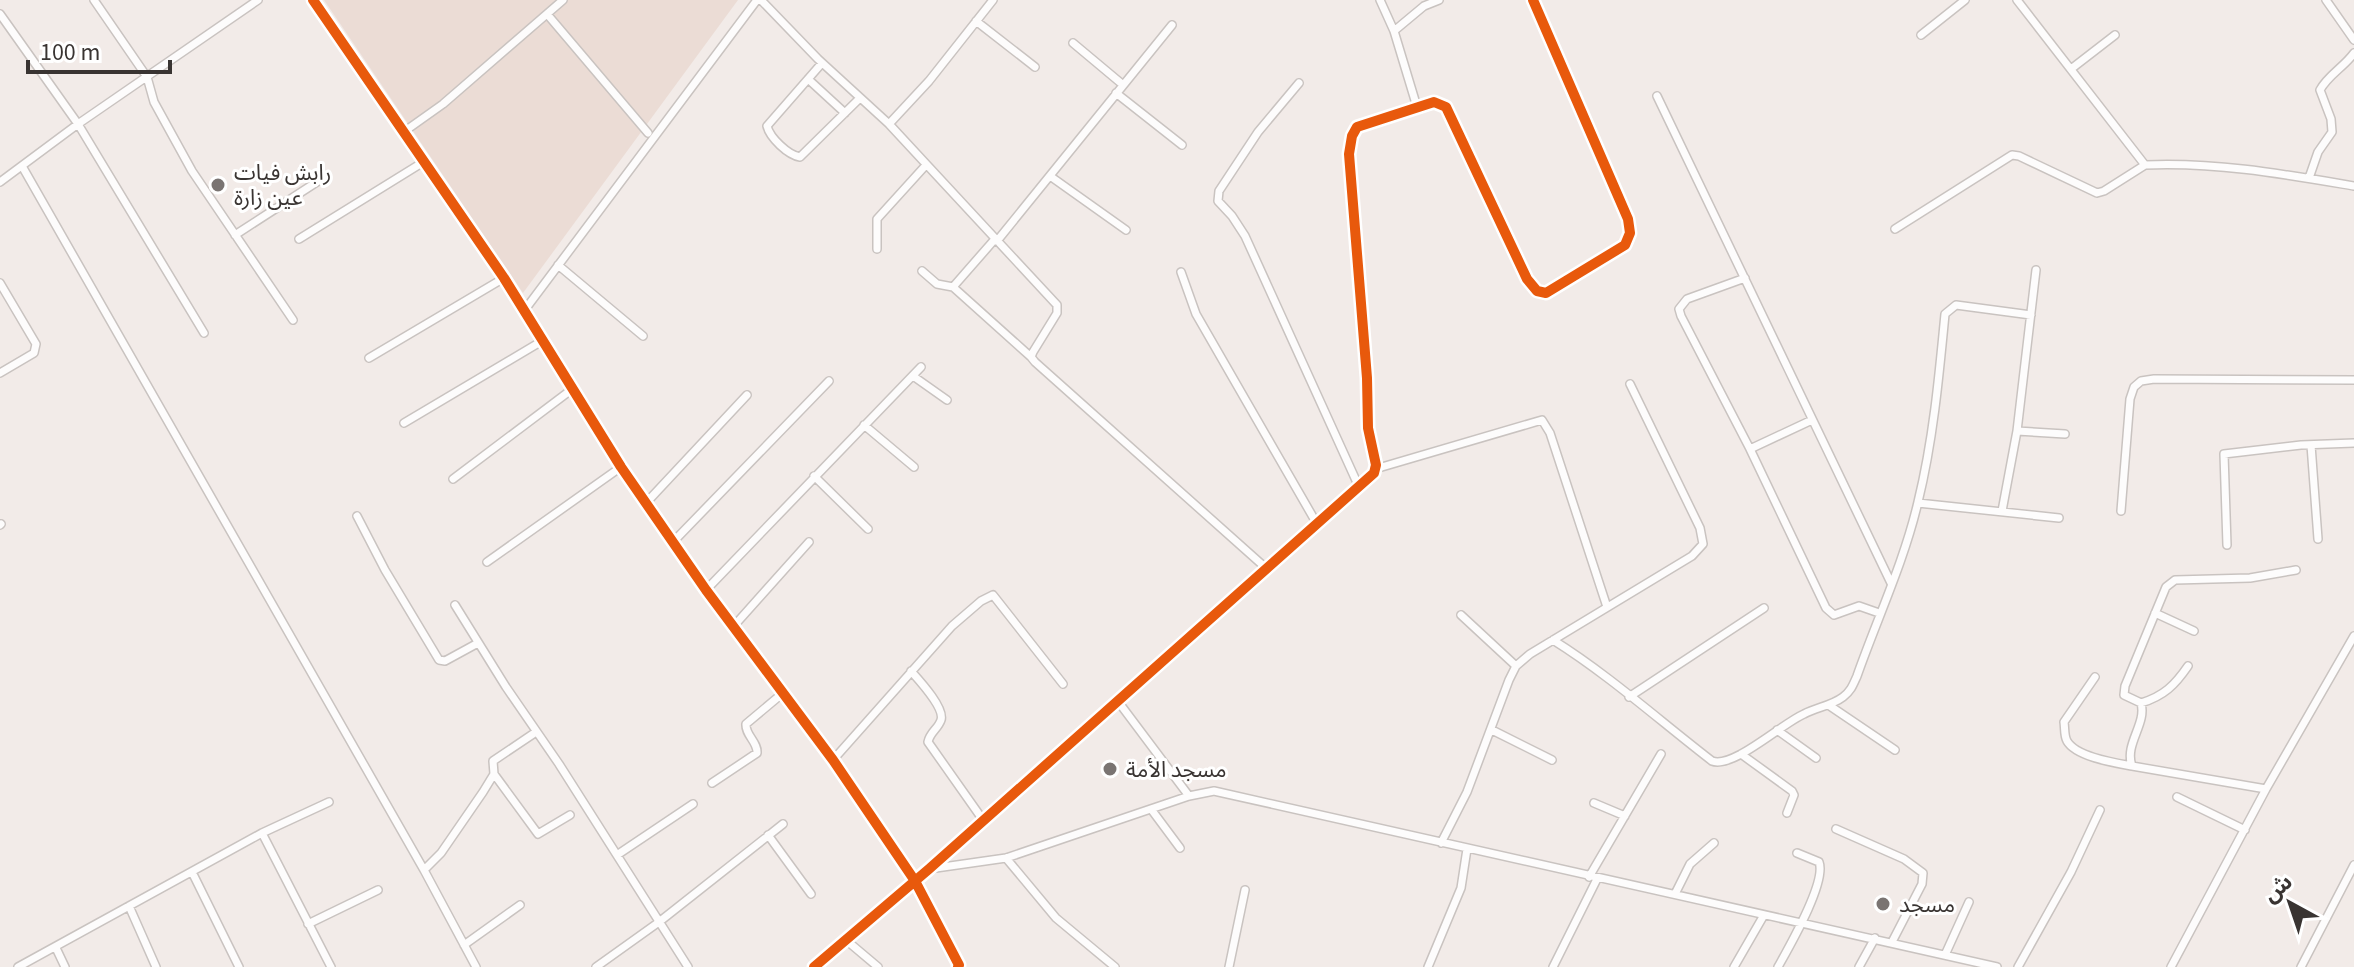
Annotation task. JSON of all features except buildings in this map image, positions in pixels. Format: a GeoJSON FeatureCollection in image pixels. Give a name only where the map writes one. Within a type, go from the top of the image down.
{"type":"FeatureCollection","features":[{"type":"Feature","properties":{"kind":"street"},"geometry":{"type":"LineString","coordinates":[[94,0],[147,77],[154,102],[192,171],[293,320]]}},
{"type":"Feature","properties":{"kind":"street"},"geometry":{"type":"LineString","coordinates":[[0,182],[78,124],[258,0]]}},
{"type":"Feature","properties":{"kind":"street"},"geometry":{"type":"LineString","coordinates":[[313,0],[504,278],[621,467],[706,590],[833,760],[915,881],[958,967]]}},
{"type":"Feature","properties":{"kind":"street"},"geometry":{"type":"LineString","coordinates":[[405,131],[443,104],[563,0]]}},
{"type":"Feature","properties":{"kind":"street"},"geometry":{"type":"LineString","coordinates":[[524,311],[759,0],[889,124],[1048,293],[1058,309],[1031,357]]}},
{"type":"Feature","properties":{"kind":"street"},"geometry":{"type":"LineString","coordinates":[[889,124],[929,81],[993,0]]}},
{"type":"Feature","properties":{"kind":"street"},"geometry":{"type":"LineString","coordinates":[[1380,0],[1394,31],[1417,107]]}},
{"type":"Feature","properties":{"kind":"street"},"geometry":{"type":"LineString","coordinates":[[1394,31],[1424,6],[1439,0]]}},
{"type":"Feature","properties":{"kind":"street"},"geometry":{"type":"LineString","coordinates":[[1375,469],[1368,428],[1350,143],[1361,123],[1438,101],[1451,114],[1527,279],[1537,291],[1546,293],[1625,245],[1630,233],[1628,219],[1533,0]]}},
{"type":"Feature","properties":{"kind":"street"},"geometry":{"type":"LineString","coordinates":[[1921,35],[1965,0]]}},
{"type":"Feature","properties":{"kind":"street"},"geometry":{"type":"LineString","coordinates":[[2017,0],[2145,165]]}},
{"type":"Feature","properties":{"kind":"street"},"geometry":{"type":"LineString","coordinates":[[2326,0],[2354,40]]}},
{"type":"Feature","properties":{"kind":"street"},"geometry":{"type":"LineString","coordinates":[[2335,0],[2337,12]]}},
{"type":"Feature","properties":{"kind":"street"},"geometry":{"type":"LineString","coordinates":[[0,14],[78,124],[204,333]]}},
{"type":"Feature","properties":{"kind":"street"},"geometry":{"type":"LineString","coordinates":[[547,14],[648,133]]}},
{"type":"Feature","properties":{"kind":"street"},"geometry":{"type":"LineString","coordinates":[[976,21],[1035,67]]}},
{"type":"Feature","properties":{"kind":"street"},"geometry":{"type":"LineString","coordinates":[[953,287],[1050,176],[1172,25]]}},
{"type":"Feature","properties":{"kind":"street"},"geometry":{"type":"LineString","coordinates":[[2071,69],[2115,35]]}},
{"type":"Feature","properties":{"kind":"street"},"geometry":{"type":"LineString","coordinates":[[1073,43],[1122,84]]}},
{"type":"Feature","properties":{"kind":"street"},"geometry":{"type":"LineString","coordinates":[[2309,178],[2318,152],[2332,132],[2331,119],[2320,90],[2324,82],[2354,53]]}},
{"type":"Feature","properties":{"kind":"street"},"geometry":{"type":"LineString","coordinates":[[2342,67],[2354,62]]}},
{"type":"Feature","properties":{"kind":"street"},"geometry":{"type":"LineString","coordinates":[[822,63],[767,126],[768,132],[793,155],[800,157],[860,98]]}},
{"type":"Feature","properties":{"kind":"street"},"geometry":{"type":"LineString","coordinates":[[808,79],[845,113]]}},
{"type":"Feature","properties":{"kind":"street"},"geometry":{"type":"LineString","coordinates":[[1299,83],[1258,132],[1219,191],[1218,201],[1245,236],[1359,487]]}},
{"type":"Feature","properties":{"kind":"street"},"geometry":{"type":"LineString","coordinates":[[1116,93],[1182,145]]}},
{"type":"Feature","properties":{"kind":"street"},"geometry":{"type":"LineString","coordinates":[[1657,96],[1891,583]]}},
{"type":"Feature","properties":{"kind":"street"},"geometry":{"type":"LineString","coordinates":[[1895,229],[2012,155],[2097,193],[2145,165],[2204,164],[2256,168],[2352,186],[2354,176]]}},
{"type":"Feature","properties":{"kind":"street"},"geometry":{"type":"LineString","coordinates":[[299,239],[425,161]]}},
{"type":"Feature","properties":{"kind":"street"},"geometry":{"type":"LineString","coordinates":[[877,249],[877,219],[926,165]]}},
{"type":"Feature","properties":{"kind":"street"},"geometry":{"type":"LineString","coordinates":[[22,166],[424,870],[476,967]]}},
{"type":"Feature","properties":{"kind":"street"},"geometry":{"type":"LineString","coordinates":[[1050,176],[1126,230]]}},
{"type":"Feature","properties":{"kind":"street"},"geometry":{"type":"LineString","coordinates":[[235,235],[323,178]]}},
{"type":"Feature","properties":{"kind":"street"},"geometry":{"type":"LineString","coordinates":[[558,265],[643,336]]}},
{"type":"Feature","properties":{"kind":"street"},"geometry":{"type":"LineString","coordinates":[[2002,511],[2017,431],[2036,270]]}},
{"type":"Feature","properties":{"kind":"street"},"geometry":{"type":"LineString","coordinates":[[922,271],[937,284],[953,287],[1054,381],[1267,569]]}},
{"type":"Feature","properties":{"kind":"street"},"geometry":{"type":"LineString","coordinates":[[1181,272],[1196,314],[1317,524]]}},
{"type":"Feature","properties":{"kind":"street"},"geometry":{"type":"LineString","coordinates":[[369,358],[504,278]]}},
{"type":"Feature","properties":{"kind":"street"},"geometry":{"type":"LineString","coordinates":[[1745,278],[1687,299],[1679,309],[1830,613],[1839,614],[1859,606],[1879,613]]}},
{"type":"Feature","properties":{"kind":"street"},"geometry":{"type":"LineString","coordinates":[[0,283],[36,344],[34,353],[0,373]]}},
{"type":"Feature","properties":{"kind":"street"},"geometry":{"type":"LineString","coordinates":[[1553,640],[1583,659],[1712,761],[1725,763],[1803,714],[1830,706],[1852,688],[1918,503],[1937,394],[1945,314],[1956,305],[2031,315]]}},
{"type":"Feature","properties":{"kind":"street"},"geometry":{"type":"LineString","coordinates":[[404,423],[542,341]]}},
{"type":"Feature","properties":{"kind":"street"},"geometry":{"type":"LineString","coordinates":[[706,590],[921,367]]}},
{"type":"Feature","properties":{"kind":"street"},"geometry":{"type":"LineString","coordinates":[[913,376],[947,400]]}},
{"type":"Feature","properties":{"kind":"street"},"geometry":{"type":"LineString","coordinates":[[2121,511],[2130,399],[2134,387],[2141,381],[2180,378],[2354,380]]}},
{"type":"Feature","properties":{"kind":"street"},"geometry":{"type":"LineString","coordinates":[[673,542],[829,381]]}},
{"type":"Feature","properties":{"kind":"street"},"geometry":{"type":"LineString","coordinates":[[1441,843],[1467,792],[1516,666],[1553,640],[1692,556],[1703,544],[1700,528],[1630,384]]}},
{"type":"Feature","properties":{"kind":"street"},"geometry":{"type":"LineString","coordinates":[[453,479],[571,390]]}},
{"type":"Feature","properties":{"kind":"street"},"geometry":{"type":"LineString","coordinates":[[646,503],[747,395]]}},
{"type":"Feature","properties":{"kind":"street"},"geometry":{"type":"LineString","coordinates":[[814,967],[1267,569],[1375,469],[1542,420],[1550,433],[1607,607]]}},
{"type":"Feature","properties":{"kind":"street"},"geometry":{"type":"LineString","coordinates":[[1750,449],[1812,420]]}},
{"type":"Feature","properties":{"kind":"street"},"geometry":{"type":"LineString","coordinates":[[864,425],[914,467]]}},
{"type":"Feature","properties":{"kind":"street"},"geometry":{"type":"LineString","coordinates":[[2017,431],[2065,434]]}},
{"type":"Feature","properties":{"kind":"street"},"geometry":{"type":"LineString","coordinates":[[2227,545],[2224,454],[2354,443]]}},
{"type":"Feature","properties":{"kind":"street"},"geometry":{"type":"LineString","coordinates":[[2311,445],[2318,539]]}},
{"type":"Feature","properties":{"kind":"street"},"geometry":{"type":"LineString","coordinates":[[487,562],[621,467]]}},
{"type":"Feature","properties":{"kind":"street"},"geometry":{"type":"LineString","coordinates":[[814,476],[868,529]]}},
{"type":"Feature","properties":{"kind":"street"},"geometry":{"type":"LineString","coordinates":[[1918,503],[2059,518]]}},
{"type":"Feature","properties":{"kind":"street"},"geometry":{"type":"LineString","coordinates":[[357,516],[439,660],[445,661],[478,643]]}},
{"type":"Feature","properties":{"kind":"street"},"geometry":{"type":"LineString","coordinates":[[733,627],[809,542]]}},
{"type":"Feature","properties":{"kind":"street"},"geometry":{"type":"LineString","coordinates":[[2188,666],[2175,686],[2161,696],[2141,703],[2127,698],[2124,691],[2166,587],[2175,580],[2250,578],[2296,570]]}},
{"type":"Feature","properties":{"kind":"street"},"geometry":{"type":"LineString","coordinates":[[833,760],[952,626],[981,601],[993,595],[1063,684]]}},
{"type":"Feature","properties":{"kind":"street"},"geometry":{"type":"LineString","coordinates":[[455,605],[688,967]]}},
{"type":"Feature","properties":{"kind":"street"},"geometry":{"type":"LineString","coordinates":[[1629,697],[1764,608]]}},
{"type":"Feature","properties":{"kind":"street"},"geometry":{"type":"LineString","coordinates":[[2155,613],[2194,631]]}},
{"type":"Feature","properties":{"kind":"street"},"geometry":{"type":"LineString","coordinates":[[1461,615],[1516,666]]}},
{"type":"Feature","properties":{"kind":"street"},"geometry":{"type":"LineString","coordinates":[[2171,967],[2266,789],[2354,636]]}},
{"type":"Feature","properties":{"kind":"street"},"geometry":{"type":"LineString","coordinates":[[911,671],[941,713],[941,721],[928,742],[983,820]]}},
{"type":"Feature","properties":{"kind":"street"},"geometry":{"type":"LineString","coordinates":[[2095,677],[2064,722],[2067,741],[2073,748],[2096,758],[2132,766],[2266,789]]}},
{"type":"Feature","properties":{"kind":"street"},"geometry":{"type":"LineString","coordinates":[[712,783],[757,753],[746,724],[783,693]]}},
{"type":"Feature","properties":{"kind":"street"},"geometry":{"type":"LineString","coordinates":[[1117,700],[1189,796]]}},
{"type":"Feature","properties":{"kind":"street"},"geometry":{"type":"LineString","coordinates":[[2132,766],[2129,753],[2142,714],[2141,703]]}},
{"type":"Feature","properties":{"kind":"street"},"geometry":{"type":"LineString","coordinates":[[1830,706],[1895,750]]}},
{"type":"Feature","properties":{"kind":"street"},"geometry":{"type":"LineString","coordinates":[[1492,730],[1552,760]]}},
{"type":"Feature","properties":{"kind":"street"},"geometry":{"type":"LineString","coordinates":[[1777,730],[1816,758]]}},
{"type":"Feature","properties":{"kind":"street"},"geometry":{"type":"LineString","coordinates":[[536,732],[493,761],[494,774],[538,834],[570,815]]}},
{"type":"Feature","properties":{"kind":"street"},"geometry":{"type":"LineString","coordinates":[[1553,967],[1593,878],[1661,754]]}},
{"type":"Feature","properties":{"kind":"street"},"geometry":{"type":"LineString","coordinates":[[1741,754],[1792,791],[1794,795],[1787,813]]}},
{"type":"Feature","properties":{"kind":"street"},"geometry":{"type":"LineString","coordinates":[[424,870],[464,822],[494,774]]}},
{"type":"Feature","properties":{"kind":"street"},"geometry":{"type":"LineString","coordinates":[[929,869],[1006,858],[1189,796],[1214,791],[1997,967]]}},
{"type":"Feature","properties":{"kind":"street"},"geometry":{"type":"LineString","coordinates":[[2177,797],[2245,830]]}},
{"type":"Feature","properties":{"kind":"street"},"geometry":{"type":"LineString","coordinates":[[18,967],[262,833],[329,802]]}},
{"type":"Feature","properties":{"kind":"street"},"geometry":{"type":"LineString","coordinates":[[1594,803],[1625,816]]}},
{"type":"Feature","properties":{"kind":"street"},"geometry":{"type":"LineString","coordinates":[[617,855],[693,804]]}},
{"type":"Feature","properties":{"kind":"street"},"geometry":{"type":"LineString","coordinates":[[1151,809],[1180,848]]}},
{"type":"Feature","properties":{"kind":"street"},"geometry":{"type":"LineString","coordinates":[[2018,967],[2071,872],[2100,810]]}},
{"type":"Feature","properties":{"kind":"street"},"geometry":{"type":"LineString","coordinates":[[596,967],[659,922],[783,824]]}},
{"type":"Feature","properties":{"kind":"street"},"geometry":{"type":"LineString","coordinates":[[1836,829],[1904,859],[1923,873],[1922,884],[1892,942]]}},
{"type":"Feature","properties":{"kind":"street"},"geometry":{"type":"LineString","coordinates":[[262,833],[331,967]]}},
{"type":"Feature","properties":{"kind":"street"},"geometry":{"type":"LineString","coordinates":[[768,835],[811,894]]}},
{"type":"Feature","properties":{"kind":"street"},"geometry":{"type":"LineString","coordinates":[[1675,894],[1690,864],[1714,843]]}},
{"type":"Feature","properties":{"kind":"street"},"geometry":{"type":"LineString","coordinates":[[1428,967],[1461,888],[1467,849]]}},
{"type":"Feature","properties":{"kind":"street"},"geometry":{"type":"LineString","coordinates":[[1778,967],[1802,924],[1821,865],[1797,853]]}},
{"type":"Feature","properties":{"kind":"street"},"geometry":{"type":"LineString","coordinates":[[1006,858],[1056,918],[1115,967]]}},
{"type":"Feature","properties":{"kind":"street"},"geometry":{"type":"LineString","coordinates":[[2301,967],[2354,865]]}},
{"type":"Feature","properties":{"kind":"street"},"geometry":{"type":"LineString","coordinates":[[192,872],[239,967]]}},
{"type":"Feature","properties":{"kind":"street"},"geometry":{"type":"LineString","coordinates":[[2346,881],[2354,885]]}},
{"type":"Feature","properties":{"kind":"street"},"geometry":{"type":"LineString","coordinates":[[308,924],[378,890]]}},
{"type":"Feature","properties":{"kind":"street"},"geometry":{"type":"LineString","coordinates":[[1229,967],[1245,890]]}},
{"type":"Feature","properties":{"kind":"street"},"geometry":{"type":"LineString","coordinates":[[1945,955],[1969,902]]}},
{"type":"Feature","properties":{"kind":"street"},"geometry":{"type":"LineString","coordinates":[[464,945],[520,905]]}},
{"type":"Feature","properties":{"kind":"street"},"geometry":{"type":"LineString","coordinates":[[129,906],[156,967]]}},
{"type":"Feature","properties":{"kind":"street"},"geometry":{"type":"LineString","coordinates":[[1734,967],[1764,915]]}},
{"type":"Feature","properties":{"kind":"street"},"geometry":{"type":"LineString","coordinates":[[1859,967],[1875,938]]}},
{"type":"Feature","properties":{"kind":"street"},"geometry":{"type":"LineString","coordinates":[[846,940],[878,967]]}},
{"type":"Feature","properties":{"kind":"street"},"geometry":{"type":"LineString","coordinates":[[56,948],[65,967]]}},
{"type":"Feature","properties":{"kind":"shaded area"},"geometry":{"type":"Polygon","coordinates":[[[324,0],[738,0],[523,293],[324,0]]]}},
{"type":"Feature","properties":{"kind":"cycle path"},"geometry":{"type":"LineString","coordinates":[[313,0],[504,278],[621,467],[706,590],[833,760],[915,881],[958,967]]}},
{"type":"Feature","properties":{"kind":"cycle path"},"geometry":{"type":"LineString","coordinates":[[814,967],[929,869],[1374,473],[1376,465],[1368,428],[1367,378],[1349,154],[1357,127],[1434,102],[1446,107],[1527,279],[1537,291],[1546,293],[1625,245],[1630,233],[1628,219],[1533,0]]}},
{"type":"Feature","properties":{"kind":"place","name":"رابش فيات عين زارة"},"geometry":{"type":"Point","coordinates":[218,185]}},
{"type":"Feature","properties":{"kind":"place","name":"مسجد الأمة"},"geometry":{"type":"Point","coordinates":[1110,769]}},
{"type":"Feature","properties":{"kind":"place","name":"مسجد"},"geometry":{"type":"Point","coordinates":[1883,904]}}]}
